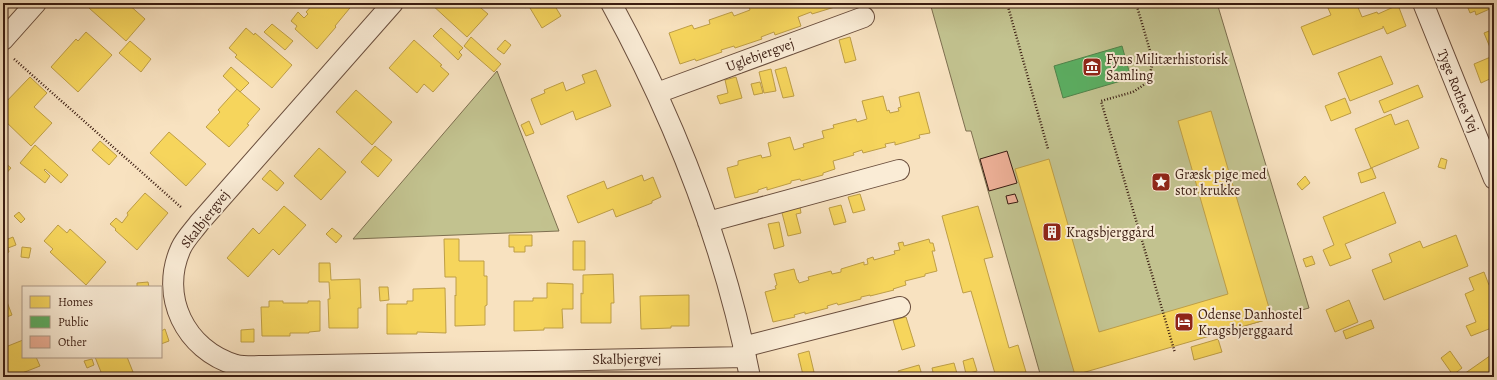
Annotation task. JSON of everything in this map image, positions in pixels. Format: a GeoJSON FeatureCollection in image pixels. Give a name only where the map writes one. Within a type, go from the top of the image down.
{"type":"FeatureCollection","features":[{"type":"Feature","properties":{"kind":"street"},"geometry":{"type":"LineString","coordinates":[[6,47],[36,3]]}},
{"type":"Feature","properties":{"kind":"street","name":"Skalbjergvej"},"geometry":{"type":"LineString","coordinates":[[393,3],[199,223],[181,247],[173,275],[175,305],[188,332],[209,353],[237,365],[275,366],[744,352]]}},
{"type":"Feature","properties":{"kind":"street"},"geometry":{"type":"LineString","coordinates":[[611,3],[657,93],[684,157],[708,222],[727,284],[750,377]]}},
{"type":"Feature","properties":{"kind":"street","name":"Tyge Rothes Vej"},"geometry":{"type":"LineString","coordinates":[[1423,3],[1494,179]]}},
{"type":"Feature","properties":{"kind":"street","name":"Uglebjergvej"},"geometry":{"type":"LineString","coordinates":[[657,93],[864,17]]}},
{"type":"Feature","properties":{"kind":"street"},"geometry":{"type":"LineString","coordinates":[[708,222],[899,170]]}},
{"type":"Feature","properties":{"kind":"street"},"geometry":{"type":"LineString","coordinates":[[744,352],[900,307]]}},
{"type":"Feature","properties":{"kind":"path"},"geometry":{"type":"LineString","coordinates":[[1007,3],[1048,149]]}},
{"type":"Feature","properties":{"kind":"path"},"geometry":{"type":"LineString","coordinates":[[1136,3],[1153,60],[1148,82],[1133,92],[1101,101],[1175,353]]}},
{"type":"Feature","properties":{"kind":"path"},"geometry":{"type":"LineString","coordinates":[[6,47],[199,223]]}},
{"type":"Feature","properties":{"kind":"green space"},"geometry":{"type":"Polygon","coordinates":[[[930,3],[1217,3],[1309,308],[1057,377],[1041,377],[971,131],[966,131],[930,3]]]}},
{"type":"Feature","properties":{"kind":"green space"},"geometry":{"type":"Polygon","coordinates":[[[497,71],[559,231],[353,239],[497,71]]]}},
{"type":"Feature","properties":{"kind":"building: Homes"},"geometry":{"type":"Polygon","coordinates":[[[94,3],[127,3],[145,19],[126,41],[89,8],[94,3]]]}},
{"type":"Feature","properties":{"kind":"building: Homes"},"geometry":{"type":"Polygon","coordinates":[[[314,3],[354,3],[317,49],[295,29],[297,26],[291,21],[298,12],[304,18],[308,14],[306,12],[314,3]]]}},
{"type":"Feature","properties":{"kind":"building: Homes"},"geometry":{"type":"Polygon","coordinates":[[[475,3],[488,14],[467,37],[431,4],[475,3]]]}},
{"type":"Feature","properties":{"kind":"building: Homes"},"geometry":{"type":"Polygon","coordinates":[[[520,3],[531,3],[526,8],[520,3]]]}},
{"type":"Feature","properties":{"kind":"building: Homes"},"geometry":{"type":"Polygon","coordinates":[[[539,3],[553,3],[561,16],[542,28],[530,8],[539,3]]]}},
{"type":"Feature","properties":{"kind":"building: Homes"},"geometry":{"type":"Polygon","coordinates":[[[759,3],[840,3],[838,6],[812,14],[811,12],[798,17],[801,26],[775,35],[774,32],[761,37],[762,39],[735,48],[734,46],[721,50],[722,52],[696,61],[695,59],[680,64],[669,33],[692,25],[694,29],[710,24],[709,20],[732,12],[734,16],[750,10],[749,6],[759,3]]]}},
{"type":"Feature","properties":{"kind":"building: Homes"},"geometry":{"type":"Polygon","coordinates":[[[1342,3],[1349,3],[1351,7],[1357,5],[1362,17],[1377,12],[1378,14],[1398,5],[1406,26],[1387,34],[1383,26],[1383,28],[1313,55],[1301,27],[1331,15],[1328,8],[1342,3]]]}},
{"type":"Feature","properties":{"kind":"building: Homes"},"geometry":{"type":"Polygon","coordinates":[[[1466,3],[1494,3],[1490,5],[1492,8],[1476,15],[1475,11],[1470,13],[1466,3]]]}},
{"type":"Feature","properties":{"kind":"building: Homes"},"geometry":{"type":"Polygon","coordinates":[[[272,24],[293,41],[285,50],[264,32],[272,24]]]}},
{"type":"Feature","properties":{"kind":"building: Homes"},"geometry":{"type":"Polygon","coordinates":[[[246,28],[254,35],[255,33],[292,65],[272,88],[235,57],[237,55],[229,48],[246,28]]]}},
{"type":"Feature","properties":{"kind":"building: Homes"},"geometry":{"type":"Polygon","coordinates":[[[441,28],[463,48],[459,52],[462,55],[458,60],[433,36],[441,28]]]}},
{"type":"Feature","properties":{"kind":"building: Homes"},"geometry":{"type":"Polygon","coordinates":[[[1494,29],[1494,57],[1484,33],[1494,29]]]}},
{"type":"Feature","properties":{"kind":"building: Homes"},"geometry":{"type":"Polygon","coordinates":[[[86,32],[112,55],[78,92],[51,67],[76,39],[78,41],[86,32]]]}},
{"type":"Feature","properties":{"kind":"building: Homes"},"geometry":{"type":"Polygon","coordinates":[[[471,37],[501,64],[494,72],[464,46],[471,37]]]}},
{"type":"Feature","properties":{"kind":"building: Homes"},"geometry":{"type":"Polygon","coordinates":[[[850,37],[856,60],[845,63],[839,40],[850,37]]]}},
{"type":"Feature","properties":{"kind":"building: Homes"},"geometry":{"type":"Polygon","coordinates":[[[414,40],[442,65],[440,66],[449,74],[433,92],[424,84],[417,93],[389,68],[414,40]]]}},
{"type":"Feature","properties":{"kind":"building: Homes"},"geometry":{"type":"Polygon","coordinates":[[[505,40],[511,45],[504,54],[497,49],[505,40]]]}},
{"type":"Feature","properties":{"kind":"building: Homes"},"geometry":{"type":"Polygon","coordinates":[[[130,41],[151,59],[141,72],[119,53],[130,41]]]}},
{"type":"Feature","properties":{"kind":"building: Homes"},"geometry":{"type":"Polygon","coordinates":[[[1381,56],[1393,84],[1350,101],[1338,73],[1381,56]]]}},
{"type":"Feature","properties":{"kind":"building: Homes"},"geometry":{"type":"Polygon","coordinates":[[[1493,56],[1494,77],[1481,83],[1474,64],[1493,56]]]}},
{"type":"Feature","properties":{"kind":"building: Homes"},"geometry":{"type":"Polygon","coordinates":[[[231,67],[249,83],[240,92],[223,76],[231,67]]]}},
{"type":"Feature","properties":{"kind":"building: Homes"},"geometry":{"type":"Polygon","coordinates":[[[786,67],[794,96],[783,98],[775,70],[786,67]]]}},
{"type":"Feature","properties":{"kind":"building: Homes"},"geometry":{"type":"Polygon","coordinates":[[[771,69],[776,91],[764,93],[759,72],[771,69]]]}},
{"type":"Feature","properties":{"kind":"building: Homes"},"geometry":{"type":"Polygon","coordinates":[[[596,70],[611,106],[576,120],[573,111],[541,125],[531,99],[545,93],[544,90],[563,82],[566,91],[585,83],[582,75],[596,70]]]}},
{"type":"Feature","properties":{"kind":"building: Homes"},"geometry":{"type":"Polygon","coordinates":[[[30,77],[47,93],[34,107],[52,123],[31,146],[3,119],[3,105],[30,77]]]}},
{"type":"Feature","properties":{"kind":"building: Homes"},"geometry":{"type":"Polygon","coordinates":[[[736,77],[742,98],[720,104],[717,96],[728,93],[725,80],[736,77]]]}},
{"type":"Feature","properties":{"kind":"building: Homes"},"geometry":{"type":"Polygon","coordinates":[[[760,82],[763,93],[754,95],[751,84],[760,82]]]}},
{"type":"Feature","properties":{"kind":"building: Homes"},"geometry":{"type":"Polygon","coordinates":[[[1418,85],[1423,97],[1384,113],[1379,101],[1418,85]]]}},
{"type":"Feature","properties":{"kind":"building: Homes"},"geometry":{"type":"Polygon","coordinates":[[[237,89],[260,109],[247,124],[249,125],[229,147],[206,127],[220,112],[218,110],[237,89]]]}},
{"type":"Feature","properties":{"kind":"building: Homes"},"geometry":{"type":"Polygon","coordinates":[[[356,90],[392,122],[372,145],[336,112],[356,90]]]}},
{"type":"Feature","properties":{"kind":"building: Homes"},"geometry":{"type":"Polygon","coordinates":[[[919,92],[930,133],[919,135],[920,138],[895,145],[895,142],[885,144],[886,147],[863,153],[862,150],[853,153],[854,155],[833,161],[835,169],[823,173],[823,175],[801,181],[800,179],[791,181],[791,183],[767,190],[767,187],[758,190],[758,192],[735,198],[727,168],[738,165],[738,161],[761,155],[762,158],[771,156],[768,143],[790,137],[794,150],[804,147],[803,144],[824,138],[822,131],[834,128],[833,125],[856,119],[857,122],[867,119],[862,101],[883,96],[887,111],[889,110],[890,113],[899,111],[898,108],[901,107],[899,97],[919,92]]]}},
{"type":"Feature","properties":{"kind":"building: Homes"},"geometry":{"type":"Polygon","coordinates":[[[1345,98],[1351,113],[1331,121],[1325,106],[1345,98]]]}},
{"type":"Feature","properties":{"kind":"building: Homes","name":"Kragsbjerggård"},"geometry":{"type":"Polygon","coordinates":[[[1211,111],[1272,318],[1075,375],[1015,169],[1049,159],[1099,332],[1228,294],[1178,121],[1211,111]]]}},
{"type":"Feature","properties":{"kind":"building: Homes"},"geometry":{"type":"Polygon","coordinates":[[[1391,114],[1395,125],[1408,120],[1419,148],[1371,168],[1355,129],[1391,114]]]}},
{"type":"Feature","properties":{"kind":"building: Homes"},"geometry":{"type":"Polygon","coordinates":[[[529,121],[534,133],[526,136],[521,125],[529,121]]]}},
{"type":"Feature","properties":{"kind":"building: Homes"},"geometry":{"type":"Polygon","coordinates":[[[169,132],[206,164],[186,186],[150,153],[169,132]]]}},
{"type":"Feature","properties":{"kind":"building: Homes"},"geometry":{"type":"Polygon","coordinates":[[[100,141],[117,156],[109,165],[92,150],[100,141]]]}},
{"type":"Feature","properties":{"kind":"building: Homes"},"geometry":{"type":"Polygon","coordinates":[[[35,145],[68,175],[61,183],[45,169],[44,170],[50,176],[45,183],[20,163],[35,145]]]}},
{"type":"Feature","properties":{"kind":"building: Homes"},"geometry":{"type":"Polygon","coordinates":[[[375,146],[392,160],[378,177],[361,162],[375,146]]]}},
{"type":"Feature","properties":{"kind":"building: Homes"},"geometry":{"type":"Polygon","coordinates":[[[319,148],[346,172],[321,200],[294,176],[319,148]]]}},
{"type":"Feature","properties":{"kind":"building: Homes"},"geometry":{"type":"Polygon","coordinates":[[[3,150],[7,153],[3,158],[3,150]]]}},
{"type":"Feature","properties":{"kind":"building: Homes"},"geometry":{"type":"Polygon","coordinates":[[[1441,158],[1447,160],[1445,169],[1438,167],[1441,158]]]}},
{"type":"Feature","properties":{"kind":"building: Homes"},"geometry":{"type":"Polygon","coordinates":[[[3,161],[11,168],[3,177],[3,161]]]}},
{"type":"Feature","properties":{"kind":"building: Homes"},"geometry":{"type":"Polygon","coordinates":[[[1372,168],[1376,178],[1361,183],[1358,173],[1372,168]]]}},
{"type":"Feature","properties":{"kind":"building: Homes"},"geometry":{"type":"Polygon","coordinates":[[[270,170],[284,183],[277,191],[262,179],[270,170]]]}},
{"type":"Feature","properties":{"kind":"building: Homes"},"geometry":{"type":"Polygon","coordinates":[[[642,175],[644,181],[653,177],[661,197],[652,201],[652,203],[616,217],[613,209],[578,223],[567,196],[604,181],[607,189],[642,175]]]}},
{"type":"Feature","properties":{"kind":"building: Homes"},"geometry":{"type":"Polygon","coordinates":[[[1305,176],[1310,183],[1302,190],[1297,184],[1305,176]]]}},
{"type":"Feature","properties":{"kind":"building: Homes"},"geometry":{"type":"Polygon","coordinates":[[[1384,192],[1396,223],[1345,244],[1351,258],[1330,266],[1323,250],[1334,245],[1323,217],[1384,192]]]}},
{"type":"Feature","properties":{"kind":"building: Homes"},"geometry":{"type":"Polygon","coordinates":[[[145,193],[168,213],[137,250],[110,224],[116,218],[122,223],[128,215],[127,213],[145,193]]]}},
{"type":"Feature","properties":{"kind":"building: Homes"},"geometry":{"type":"Polygon","coordinates":[[[860,194],[865,210],[853,213],[848,197],[860,194]]]}},
{"type":"Feature","properties":{"kind":"building: Homes"},"geometry":{"type":"Polygon","coordinates":[[[841,205],[846,222],[834,225],[829,208],[841,205]]]}},
{"type":"Feature","properties":{"kind":"building: Homes"},"geometry":{"type":"Polygon","coordinates":[[[284,206],[306,225],[279,255],[273,249],[248,277],[227,258],[253,228],[259,234],[284,206]]]}},
{"type":"Feature","properties":{"kind":"building: Homes"},"geometry":{"type":"Polygon","coordinates":[[[978,206],[993,257],[984,259],[1009,348],[1018,345],[1026,372],[1007,377],[996,377],[971,291],[963,293],[942,216],[978,206]]]}},
{"type":"Feature","properties":{"kind":"building: Homes"},"geometry":{"type":"Polygon","coordinates":[[[800,207],[801,213],[796,214],[801,233],[788,236],[781,209],[800,207]]]}},
{"type":"Feature","properties":{"kind":"building: Homes"},"geometry":{"type":"Polygon","coordinates":[[[19,212],[25,219],[21,223],[14,216],[19,212]]]}},
{"type":"Feature","properties":{"kind":"building: Homes"},"geometry":{"type":"Polygon","coordinates":[[[779,222],[784,246],[774,249],[768,224],[779,222]]]}},
{"type":"Feature","properties":{"kind":"building: Homes"},"geometry":{"type":"Polygon","coordinates":[[[58,225],[67,233],[70,229],[106,262],[86,285],[50,252],[53,249],[44,241],[58,225]]]}},
{"type":"Feature","properties":{"kind":"building: Homes"},"geometry":{"type":"Polygon","coordinates":[[[332,228],[342,236],[336,243],[326,234],[332,228]]]}},
{"type":"Feature","properties":{"kind":"building: Homes"},"geometry":{"type":"Polygon","coordinates":[[[509,235],[532,235],[532,246],[525,246],[525,252],[514,252],[514,247],[509,247],[509,235]]]}},
{"type":"Feature","properties":{"kind":"building: Homes"},"geometry":{"type":"Polygon","coordinates":[[[1456,235],[1468,266],[1384,300],[1372,270],[1392,262],[1389,254],[1420,241],[1423,248],[1456,235]]]}},
{"type":"Feature","properties":{"kind":"building: Homes"},"geometry":{"type":"Polygon","coordinates":[[[13,237],[16,245],[8,248],[9,252],[3,254],[3,241],[13,237]]]}},
{"type":"Feature","properties":{"kind":"building: Homes"},"geometry":{"type":"Polygon","coordinates":[[[444,239],[459,239],[459,261],[484,261],[484,276],[487,276],[485,325],[455,326],[456,277],[445,277],[444,239]]]}},
{"type":"Feature","properties":{"kind":"building: Homes"},"geometry":{"type":"Polygon","coordinates":[[[929,239],[930,243],[933,243],[935,251],[932,251],[937,271],[905,281],[906,285],[893,289],[894,290],[861,297],[861,299],[838,305],[837,303],[827,306],[828,308],[805,314],[805,312],[794,315],[795,317],[773,322],[765,292],[776,289],[775,286],[777,285],[774,274],[794,269],[799,283],[809,280],[808,277],[831,271],[832,274],[841,272],[841,269],[864,262],[864,265],[868,264],[867,259],[873,257],[874,260],[895,254],[894,251],[900,250],[898,243],[903,242],[904,246],[929,239]]]}},
{"type":"Feature","properties":{"kind":"building: Homes"},"geometry":{"type":"Polygon","coordinates":[[[573,241],[585,241],[585,270],[573,270],[573,241]]]}},
{"type":"Feature","properties":{"kind":"building: Homes"},"geometry":{"type":"Polygon","coordinates":[[[22,247],[31,248],[29,258],[21,257],[22,247]]]}},
{"type":"Feature","properties":{"kind":"building: Homes"},"geometry":{"type":"Polygon","coordinates":[[[1312,256],[1315,264],[1306,267],[1303,259],[1312,256]]]}},
{"type":"Feature","properties":{"kind":"building: Homes"},"geometry":{"type":"Polygon","coordinates":[[[319,263],[330,263],[331,280],[360,279],[361,308],[358,308],[358,328],[329,328],[329,282],[319,282],[319,263]]]}},
{"type":"Feature","properties":{"kind":"building: Homes"},"geometry":{"type":"Polygon","coordinates":[[[1484,272],[1489,285],[1494,282],[1494,327],[1471,336],[1466,326],[1476,322],[1465,294],[1474,290],[1469,278],[1484,272]]]}},
{"type":"Feature","properties":{"kind":"building: Homes"},"geometry":{"type":"Polygon","coordinates":[[[613,274],[614,303],[611,303],[611,323],[581,323],[581,293],[583,294],[583,275],[613,274]]]}},
{"type":"Feature","properties":{"kind":"building: Homes"},"geometry":{"type":"Polygon","coordinates":[[[148,282],[149,286],[137,286],[137,283],[148,282]]]}},
{"type":"Feature","properties":{"kind":"building: Homes"},"geometry":{"type":"Polygon","coordinates":[[[547,283],[573,284],[573,309],[562,309],[563,328],[514,331],[514,301],[533,301],[533,298],[547,298],[547,283]]]}},
{"type":"Feature","properties":{"kind":"building: Homes"},"geometry":{"type":"Polygon","coordinates":[[[379,287],[388,287],[389,300],[380,301],[379,287]]]}},
{"type":"Feature","properties":{"kind":"building: Homes"},"geometry":{"type":"Polygon","coordinates":[[[445,288],[446,333],[417,332],[417,334],[387,334],[387,304],[407,304],[407,301],[413,301],[413,289],[445,288]]]}},
{"type":"Feature","properties":{"kind":"building: Homes"},"geometry":{"type":"Polygon","coordinates":[[[689,295],[689,326],[641,329],[640,296],[689,295]]]}},
{"type":"Feature","properties":{"kind":"building: Homes"},"geometry":{"type":"Polygon","coordinates":[[[1349,300],[1358,322],[1335,332],[1326,310],[1349,300]]]}},
{"type":"Feature","properties":{"kind":"building: Homes"},"geometry":{"type":"Polygon","coordinates":[[[269,301],[283,301],[283,303],[308,303],[308,301],[320,301],[320,331],[309,333],[290,333],[290,336],[262,336],[261,307],[269,307],[269,301]]]}},
{"type":"Feature","properties":{"kind":"building: Homes"},"geometry":{"type":"Polygon","coordinates":[[[7,302],[12,315],[4,318],[3,304],[7,302]]]}},
{"type":"Feature","properties":{"kind":"building: Homes"},"geometry":{"type":"Polygon","coordinates":[[[906,317],[915,346],[902,350],[893,320],[906,317]]]}},
{"type":"Feature","properties":{"kind":"building: Homes"},"geometry":{"type":"Polygon","coordinates":[[[1371,320],[1374,328],[1346,339],[1343,331],[1371,320]]]}},
{"type":"Feature","properties":{"kind":"building: Homes"},"geometry":{"type":"Polygon","coordinates":[[[165,329],[169,341],[162,344],[162,330],[165,329]]]}},
{"type":"Feature","properties":{"kind":"building: Homes"},"geometry":{"type":"Polygon","coordinates":[[[254,329],[254,342],[241,342],[241,330],[254,329]]]}},
{"type":"Feature","properties":{"kind":"building: Homes"},"geometry":{"type":"Polygon","coordinates":[[[1218,339],[1222,352],[1194,360],[1191,347],[1218,339]]]}},
{"type":"Feature","properties":{"kind":"building: Homes"},"geometry":{"type":"Polygon","coordinates":[[[22,340],[22,358],[36,358],[40,366],[12,377],[3,377],[3,348],[22,340]]]}},
{"type":"Feature","properties":{"kind":"building: Homes"},"geometry":{"type":"Polygon","coordinates":[[[809,351],[814,372],[803,375],[798,354],[809,351]]]}},
{"type":"Feature","properties":{"kind":"building: Homes"},"geometry":{"type":"Polygon","coordinates":[[[1450,351],[1462,368],[1453,375],[1441,358],[1450,351]]]}},
{"type":"Feature","properties":{"kind":"building: Homes"},"geometry":{"type":"Polygon","coordinates":[[[1494,353],[1494,377],[1463,377],[1465,376],[1464,374],[1494,353]]]}},
{"type":"Feature","properties":{"kind":"building: Homes"},"geometry":{"type":"Polygon","coordinates":[[[95,358],[127,358],[135,377],[103,377],[95,358]]]}},
{"type":"Feature","properties":{"kind":"building: Homes"},"geometry":{"type":"Polygon","coordinates":[[[973,358],[977,371],[966,374],[963,361],[973,358]]]}},
{"type":"Feature","properties":{"kind":"building: Homes"},"geometry":{"type":"Polygon","coordinates":[[[92,359],[94,365],[87,368],[84,361],[92,359]]]}},
{"type":"Feature","properties":{"kind":"building: Homes"},"geometry":{"type":"Polygon","coordinates":[[[954,363],[958,377],[900,377],[898,371],[919,365],[922,375],[933,372],[932,368],[954,363]]]}},
{"type":"Feature","properties":{"kind":"building: Public"},"geometry":{"type":"Polygon","coordinates":[[[1122,46],[1131,78],[1063,98],[1054,66],[1122,46]]]}},
{"type":"Feature","properties":{"kind":"building: Other"},"geometry":{"type":"Polygon","coordinates":[[[1007,151],[1017,183],[989,191],[980,159],[1007,151]]]}},
{"type":"Feature","properties":{"kind":"building: Other"},"geometry":{"type":"Polygon","coordinates":[[[1015,194],[1018,202],[1008,204],[1006,196],[1015,194]]]}},
{"type":"Feature","properties":{"kind":"place","name":"Fyns Militærhistorisk Samling"},"geometry":{"type":"Point","coordinates":[1092,67]}},
{"type":"Feature","properties":{"kind":"place","name":"Græsk pige med stor krukke"},"geometry":{"type":"Point","coordinates":[1161,182]}},
{"type":"Feature","properties":{"kind":"place","name":"Kragsbjerggård"},"geometry":{"type":"Point","coordinates":[1052,232]}},
{"type":"Feature","properties":{"kind":"place","name":"Odense Danhostel Kragsbjerggaard"},"geometry":{"type":"Point","coordinates":[1184,322]}}]}
